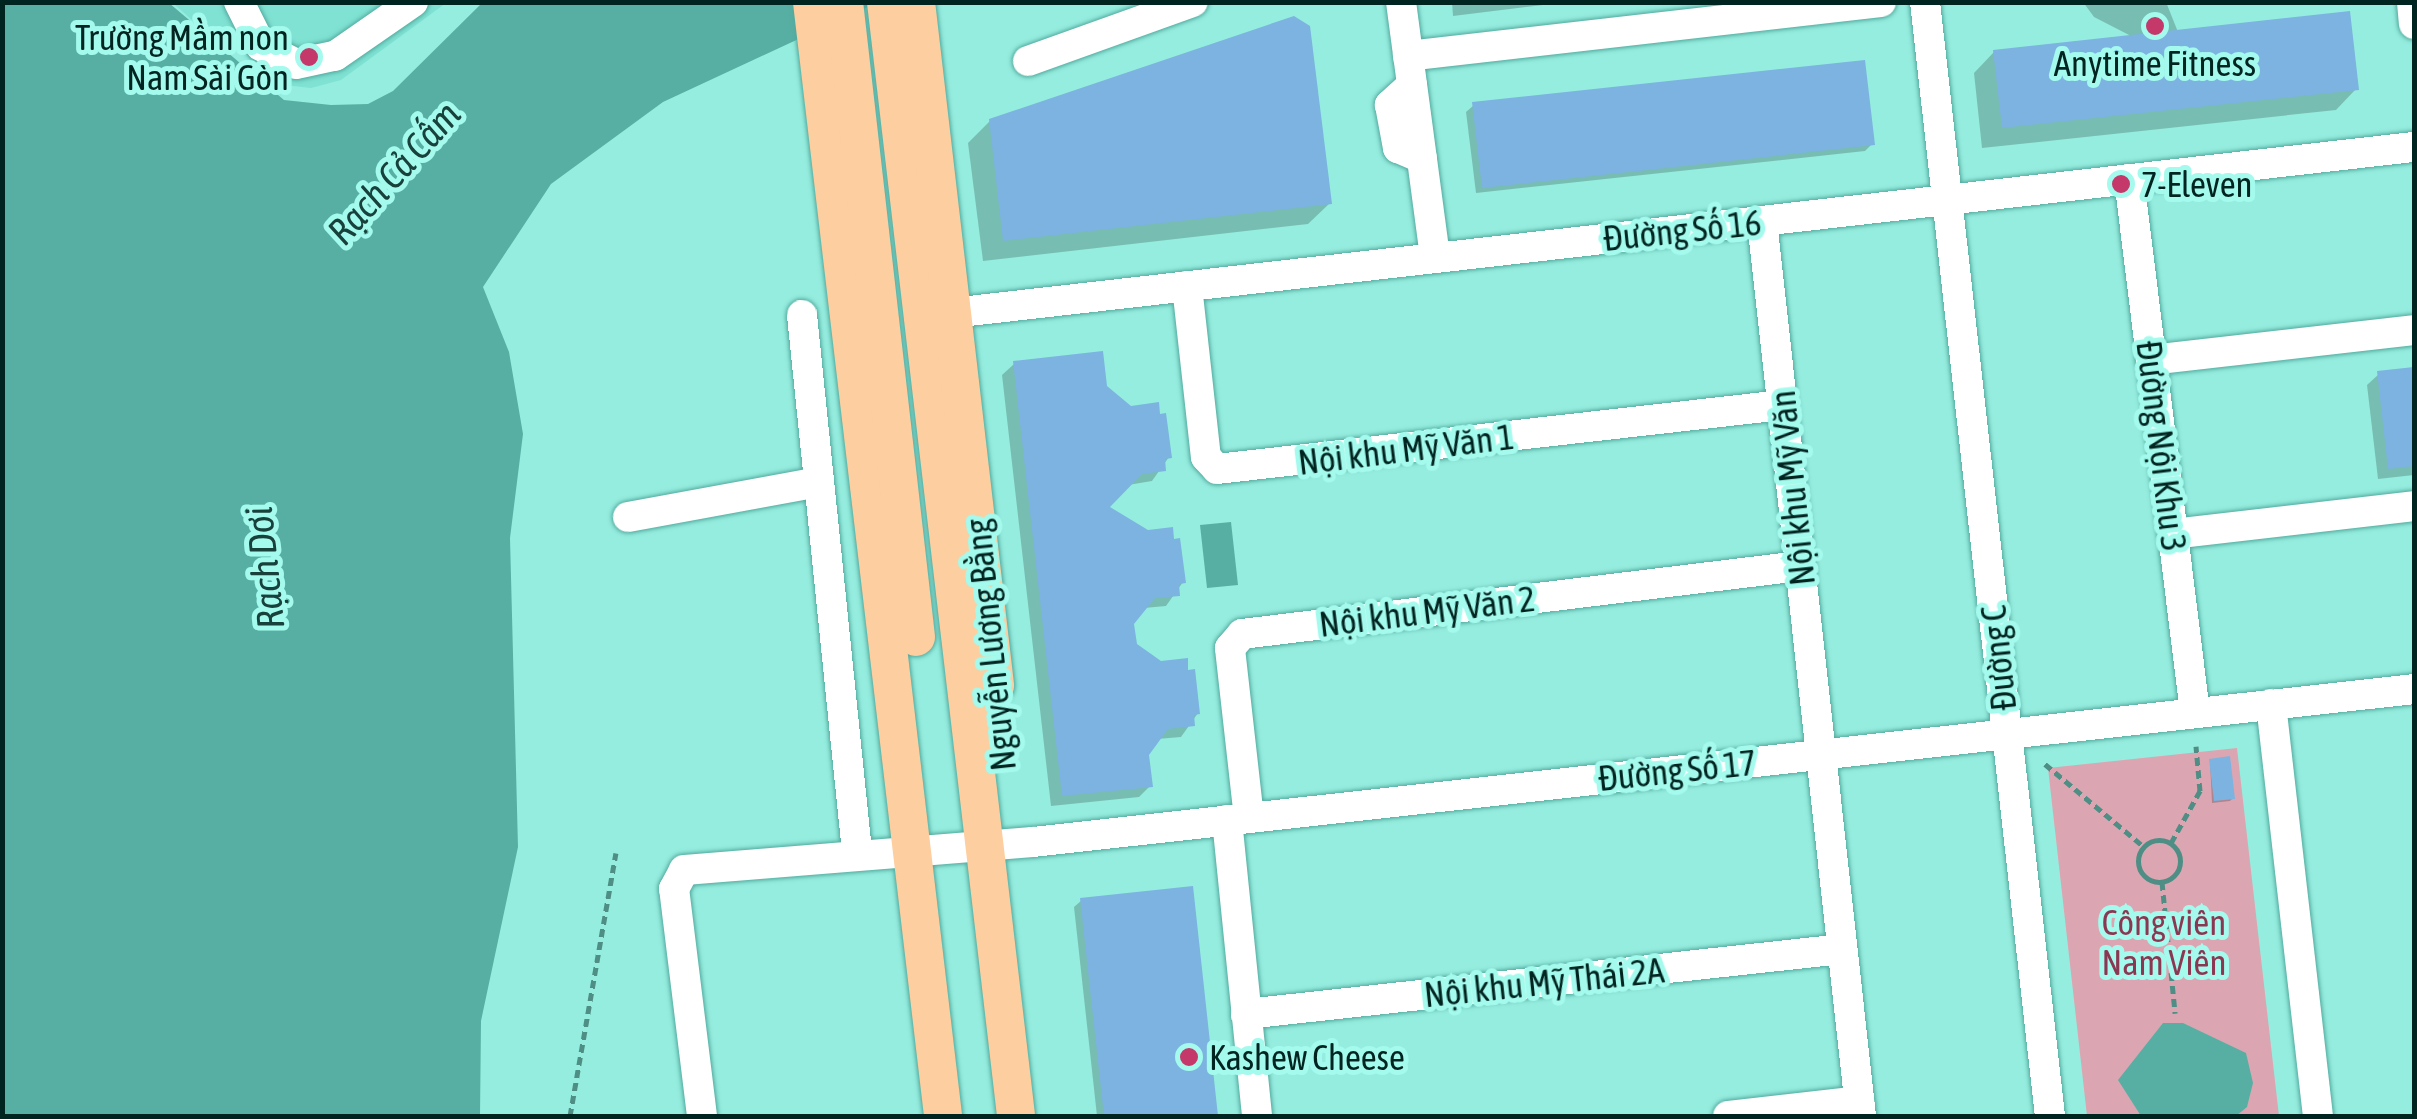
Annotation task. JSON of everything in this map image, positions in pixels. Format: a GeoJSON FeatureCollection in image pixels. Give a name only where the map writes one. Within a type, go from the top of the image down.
{"type":"FeatureCollection","features":[{"type":"Feature","properties":{"kind":"main road"},"geometry":{"type":"LineString","coordinates":[[812,2],[852,180]]}},
{"type":"Feature","properties":{"kind":"main road"},"geometry":{"type":"LineString","coordinates":[[844,2],[852,180]]}},
{"type":"Feature","properties":{"kind":"main road"},"geometry":{"type":"LineString","coordinates":[[886,2],[918,174]]}},
{"type":"Feature","properties":{"kind":"main road"},"geometry":{"type":"LineString","coordinates":[[916,2],[918,174]]}},
{"type":"Feature","properties":{"kind":"main road","name":"Nguyễn Lương Bằng"},"geometry":{"type":"LineString","coordinates":[[918,174],[998,844],[1041,1116]]}},
{"type":"Feature","properties":{"kind":"main road","name":"Nguyễn Lương Bằng"},"geometry":{"type":"LineString","coordinates":[[852,180],[926,848],[944,1116]]}},
{"type":"Feature","properties":{"kind":"main road","name":"Nguyễn Lương Bằng"},"geometry":{"type":"LineString","coordinates":[[998,844],[1016,1116]]}},
{"type":"Feature","properties":{"kind":"main road","name":"Nguyễn Lương Bằng"},"geometry":{"type":"LineString","coordinates":[[926,848],[969,1116]]}},
{"type":"Feature","properties":{"kind":"street"},"geometry":{"type":"LineString","coordinates":[[239,2],[261,46],[296,64],[335,56],[413,2]]}},
{"type":"Feature","properties":{"kind":"street"},"geometry":{"type":"LineString","coordinates":[[1028,61],[1193,2]]}},
{"type":"Feature","properties":{"kind":"street"},"geometry":{"type":"LineString","coordinates":[[1400,2],[1436,258]]}},
{"type":"Feature","properties":{"kind":"street"},"geometry":{"type":"LineString","coordinates":[[1410,71],[1881,2]]}},
{"type":"Feature","properties":{"kind":"street","name":"Đường C"},"geometry":{"type":"LineString","coordinates":[[1925,2],[2050,1116]]}},
{"type":"Feature","properties":{"kind":"street"},"geometry":{"type":"LineString","coordinates":[[2412,2],[2414,24]]}},
{"type":"Feature","properties":{"kind":"street","name":"Đường Số 16"},"geometry":{"type":"LineString","coordinates":[[935,314],[2414,147]]}},
{"type":"Feature","properties":{"kind":"street","name":"Đường Nội Khu 3"},"geometry":{"type":"LineString","coordinates":[[2129,180],[2195,713]]}},
{"type":"Feature","properties":{"kind":"street","name":"Nội khu Mỹ Văn"},"geometry":{"type":"LineString","coordinates":[[1762,221],[1860,1109]]}},
{"type":"Feature","properties":{"kind":"street","name":"Nội khu Mỹ Văn 1"},"geometry":{"type":"LineString","coordinates":[[1187,286],[1206,457],[1217,470],[1782,405]]}},
{"type":"Feature","properties":{"kind":"street"},"geometry":{"type":"LineString","coordinates":[[802,315],[858,852]]}},
{"type":"Feature","properties":{"kind":"street"},"geometry":{"type":"LineString","coordinates":[[2151,360],[2414,330]]}},
{"type":"Feature","properties":{"kind":"street"},"geometry":{"type":"LineString","coordinates":[[628,517],[818,482]]}},
{"type":"Feature","properties":{"kind":"street"},"geometry":{"type":"LineString","coordinates":[[2172,534],[2414,506]]}},
{"type":"Feature","properties":{"kind":"street","name":"Nội khu Mỹ Văn 2"},"geometry":{"type":"LineString","coordinates":[[1256,1116],[1246,1014],[1230,648],[1242,634],[1800,566]]}},
{"type":"Feature","properties":{"kind":"street","name":"Đường Số 17"},"geometry":{"type":"LineString","coordinates":[[702,1116],[676,876],[858,852],[998,844],[1238,819],[2414,689]]}},
{"type":"Feature","properties":{"kind":"street"},"geometry":{"type":"LineString","coordinates":[[2272,704],[2318,1116]]}},
{"type":"Feature","properties":{"kind":"street","name":"Nội khu Mỹ Thái 2A"},"geometry":{"type":"LineString","coordinates":[[1246,1014],[1842,949]]}},
{"type":"Feature","properties":{"kind":"street"},"geometry":{"type":"LineString","coordinates":[[1728,1116],[1860,1109]]}},
{"type":"Feature","properties":{"kind":"path"},"geometry":{"type":"LineString","coordinates":[[2162,882],[2179,868],[2171,843],[2200,791],[2196,746]]}},
{"type":"Feature","properties":{"kind":"path"},"geometry":{"type":"LineString","coordinates":[[2045,764],[2143,846]]}},
{"type":"Feature","properties":{"kind":"path"},"geometry":{"type":"LineString","coordinates":[[2143,846],[2155,839],[2171,843]]}},
{"type":"Feature","properties":{"kind":"path"},"geometry":{"type":"LineString","coordinates":[[2143,846],[2141,872],[2162,882]]}},
{"type":"Feature","properties":{"kind":"path"},"geometry":{"type":"LineString","coordinates":[[570,1116],[616,853]]}},
{"type":"Feature","properties":{"kind":"path"},"geometry":{"type":"LineString","coordinates":[[2162,882],[2175,1014]]}},
{"type":"Feature","properties":{"kind":"shaded area","name":"Trường Mầm non Nam Sài Gòn"},"geometry":{"type":"Polygon","coordinates":[[[173,3],[446,3],[341,80],[311,88],[284,85],[257,70],[228,28],[230,54],[173,3]]]}},
{"type":"Feature","properties":{"kind":"green space","name":"Công viên Nam Viên"},"geometry":{"type":"Polygon","coordinates":[[[2237,748],[2279,1116],[2087,1116],[2048,768],[2237,748]]]}},
{"type":"Feature","properties":{"kind":"water"},"geometry":{"type":"Polygon","coordinates":[[[2,3],[169,3],[284,100],[331,105],[368,104],[393,91],[482,3],[876,3],[663,102],[551,184],[483,287],[509,352],[523,434],[510,538],[518,847],[481,1021],[480,1116],[3,1116],[2,3]]]}},
{"type":"Feature","properties":{"kind":"water"},"geometry":{"type":"Polygon","coordinates":[[[1231,522],[1238,585],[1207,588],[1200,525],[1231,522]]]}},
{"type":"Feature","properties":{"kind":"water"},"geometry":{"type":"Polygon","coordinates":[[[2163,1023],[2183,1023],[2246,1053],[2253,1083],[2247,1107],[2236,1116],[2141,1116],[2118,1080],[2163,1023]]]}},
{"type":"Feature","properties":{"kind":"building"},"geometry":{"type":"Polygon","coordinates":[[[2350,11],[2359,90],[2002,128],[1993,50],[2350,11]]]}},
{"type":"Feature","properties":{"kind":"building"},"geometry":{"type":"Polygon","coordinates":[[[1294,16],[1310,26],[1332,204],[1003,241],[989,119],[1294,16]]]}},
{"type":"Feature","properties":{"kind":"building"},"geometry":{"type":"Polygon","coordinates":[[[1865,60],[1875,145],[1482,188],[1472,102],[1865,60]]]}},
{"type":"Feature","properties":{"kind":"building"},"geometry":{"type":"Polygon","coordinates":[[[1103,351],[1107,386],[1131,406],[1159,402],[1160,414],[1166,413],[1172,458],[1165,459],[1166,471],[1142,474],[1110,507],[1148,530],[1173,527],[1174,539],[1180,538],[1186,583],[1179,584],[1180,596],[1155,598],[1134,624],[1137,644],[1161,661],[1188,658],[1188,670],[1195,669],[1200,714],[1194,715],[1195,726],[1168,729],[1149,755],[1153,787],[1062,796],[1013,361],[1103,351]]]}},
{"type":"Feature","properties":{"kind":"building"},"geometry":{"type":"Polygon","coordinates":[[[2414,367],[2414,466],[2388,469],[2377,371],[2414,367]]]}},
{"type":"Feature","properties":{"kind":"building"},"geometry":{"type":"Polygon","coordinates":[[[2230,756],[2235,799],[2214,801],[2209,759],[2230,756]]]}},
{"type":"Feature","properties":{"kind":"building"},"geometry":{"type":"Polygon","coordinates":[[[1193,886],[1218,1116],[1104,1116],[1080,898],[1193,886]]]}},
{"type":"Feature","properties":{"kind":"place","name":"Anytime Fitness"},"geometry":{"type":"Point","coordinates":[2155,26]}},
{"type":"Feature","properties":{"kind":"place","name":"Trường Mầm non Nam Sài Gòn"},"geometry":{"type":"Point","coordinates":[309,57]}},
{"type":"Feature","properties":{"kind":"place","name":"7-Eleven"},"geometry":{"type":"Point","coordinates":[2121,184]}},
{"type":"Feature","properties":{"kind":"place","name":"Kashew Cheese"},"geometry":{"type":"Point","coordinates":[1189,1057]}},
{"type":"Feature","properties":{"kind":"water label","name":"Rạch Cả Cấm"},"geometry":{"type":"Point","coordinates":[394,173]}},
{"type":"Feature","properties":{"kind":"water label","name":"Rạch Dơi"},"geometry":{"type":"Point","coordinates":[265,568]}}]}
